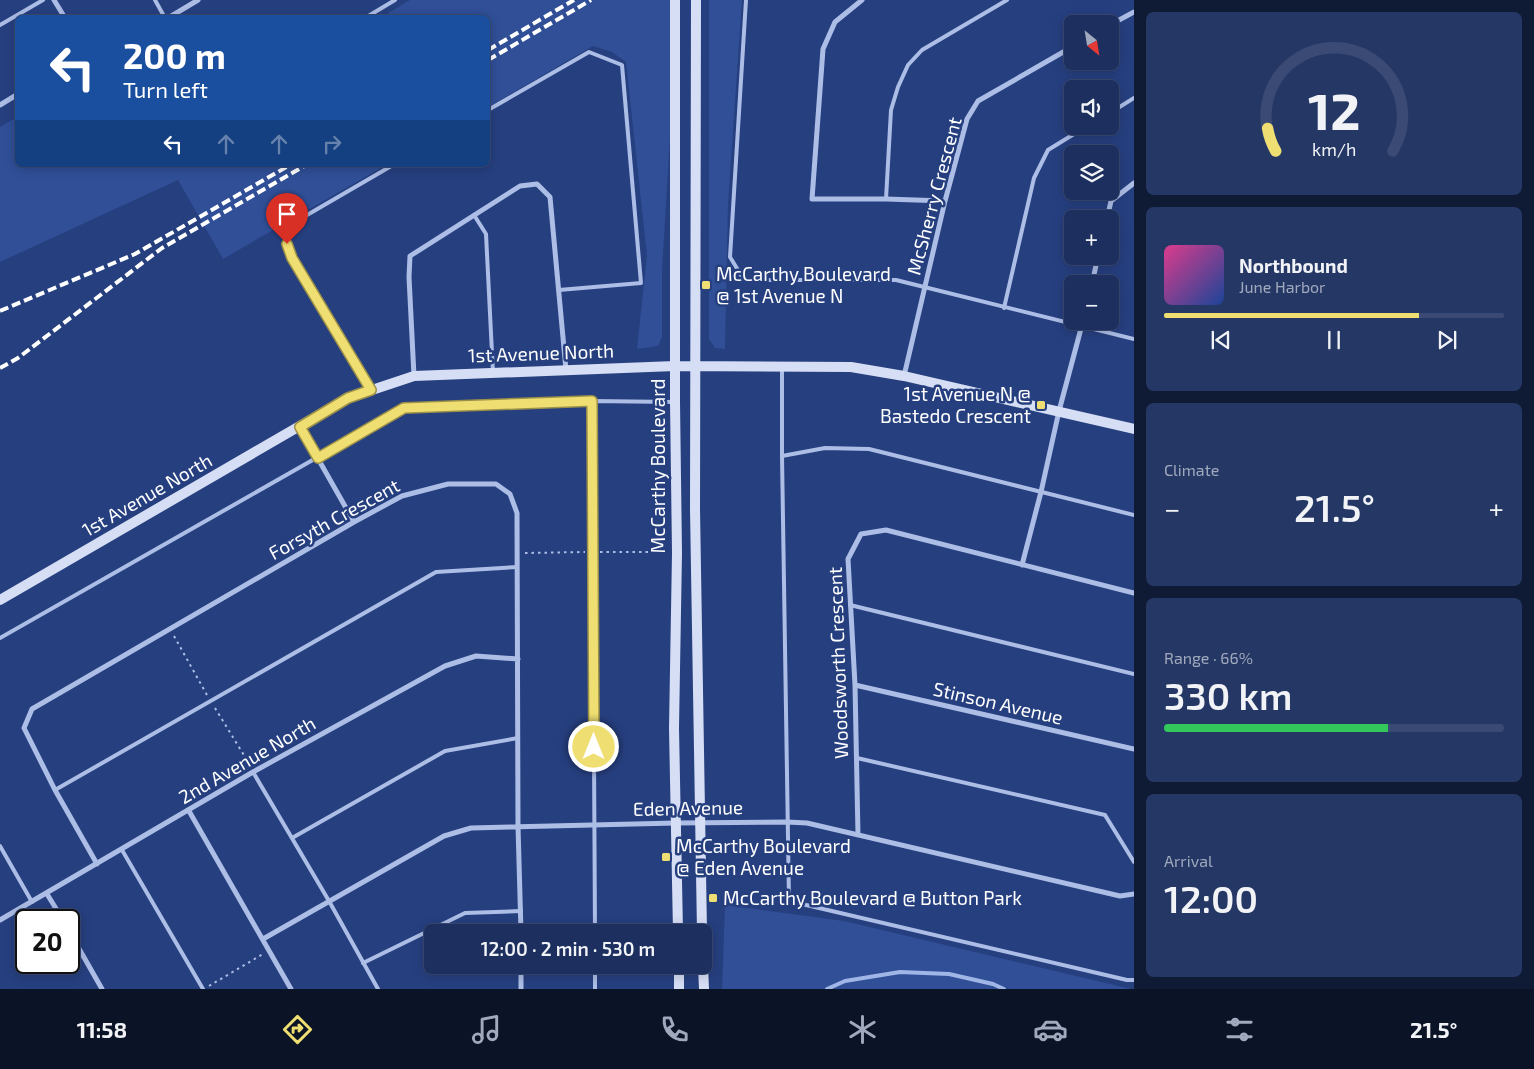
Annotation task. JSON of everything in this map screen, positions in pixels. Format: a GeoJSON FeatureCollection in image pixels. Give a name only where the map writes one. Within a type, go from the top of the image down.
{"type":"FeatureCollection","features":[{"type":"Feature","properties":{"kind":"main road","name":"McCarthy Boulevard"},"geometry":{"type":"LineString","coordinates":[[675,0],[677,552],[674,728],[678,924]]}},
{"type":"Feature","properties":{"kind":"main road","name":"McCarthy Boulevard"},"geometry":{"type":"LineString","coordinates":[[696,0],[696,509],[702,924]]}},
{"type":"Feature","properties":{"kind":"main road","name":"1st Avenue North"},"geometry":{"type":"LineString","coordinates":[[0,600],[348,398],[414,376],[675,366],[851,367],[904,376],[1134,429]]}},
{"type":"Feature","properties":{"kind":"main road"},"geometry":{"type":"LineString","coordinates":[[679,974],[679,989]]}},
{"type":"Feature","properties":{"kind":"main road"},"geometry":{"type":"LineString","coordinates":[[703,974],[704,989]]}},
{"type":"Feature","properties":{"kind":"street"},"geometry":{"type":"LineString","coordinates":[[54,0],[63,15]]}},
{"type":"Feature","properties":{"kind":"street"},"geometry":{"type":"LineString","coordinates":[[171,15],[198,0]]}},
{"type":"Feature","properties":{"kind":"street"},"geometry":{"type":"LineString","coordinates":[[862,0],[835,22],[823,49],[812,199],[886,199],[945,202]]}},
{"type":"Feature","properties":{"kind":"street"},"geometry":{"type":"LineString","coordinates":[[1119,20],[1134,12]]}},
{"type":"Feature","properties":{"kind":"street","name":"McSherry Crescent"},"geometry":{"type":"LineString","coordinates":[[904,376],[945,202],[967,119],[978,101],[1064,52]]}},
{"type":"Feature","properties":{"kind":"street"},"geometry":{"type":"LineString","coordinates":[[0,105],[15,96]]}},
{"type":"Feature","properties":{"kind":"street"},"geometry":{"type":"LineString","coordinates":[[1109,210],[1111,201],[1134,183]]}},
{"type":"Feature","properties":{"kind":"street"},"geometry":{"type":"LineString","coordinates":[[414,376],[409,277],[410,256],[520,186],[537,184],[550,197],[566,370]]}},
{"type":"Feature","properties":{"kind":"street"},"geometry":{"type":"LineString","coordinates":[[1022,565],[1059,411],[1081,330]]}},
{"type":"Feature","properties":{"kind":"street"},"geometry":{"type":"LineString","coordinates":[[300,427],[354,522]]}},
{"type":"Feature","properties":{"kind":"street","name":"Forsyth Crescent"},"geometry":{"type":"LineString","coordinates":[[97,864],[55,790],[24,728],[32,708],[402,496],[448,484],[496,484],[510,494],[517,513],[518,826],[521,924]]}},
{"type":"Feature","properties":{"kind":"street","name":"Woodsworth Crescent"},"geometry":{"type":"LineString","coordinates":[[858,835],[855,685],[848,559],[861,534],[886,530],[1134,592]]}},
{"type":"Feature","properties":{"kind":"street","name":"2nd Avenue North"},"geometry":{"type":"LineString","coordinates":[[0,920],[254,772],[444,666],[476,656],[518,659]]}},
{"type":"Feature","properties":{"kind":"street","name":"Stinson Avenue"},"geometry":{"type":"LineString","coordinates":[[855,685],[1134,749]]}},
{"type":"Feature","properties":{"kind":"street"},"geometry":{"type":"LineString","coordinates":[[189,811],[291,989]]}},
{"type":"Feature","properties":{"kind":"street","name":"Eden Avenue"},"geometry":{"type":"LineString","coordinates":[[263,939],[444,836],[471,828],[676,823],[807,823],[1120,896],[1134,894]]}},
{"type":"Feature","properties":{"kind":"street"},"geometry":{"type":"LineString","coordinates":[[47,894],[56,909]]}},
{"type":"Feature","properties":{"kind":"street"},"geometry":{"type":"LineString","coordinates":[[80,949],[103,988]]}},
{"type":"Feature","properties":{"kind":"street"},"geometry":{"type":"LineString","coordinates":[[521,974],[521,989]]}},
{"type":"Feature","properties":{"kind":"lane"},"geometry":{"type":"LineString","coordinates":[[17,15],[43,0]]}},
{"type":"Feature","properties":{"kind":"lane"},"geometry":{"type":"LineString","coordinates":[[155,0],[164,15]]}},
{"type":"Feature","properties":{"kind":"lane"},"geometry":{"type":"LineString","coordinates":[[370,15],[395,0]]}},
{"type":"Feature","properties":{"kind":"lane"},"geometry":{"type":"LineString","coordinates":[[746,0],[730,257],[744,280],[896,280],[1004,308],[1064,320]]}},
{"type":"Feature","properties":{"kind":"lane"},"geometry":{"type":"LineString","coordinates":[[886,199],[892,110],[898,87],[908,65],[922,50],[1007,0]]}},
{"type":"Feature","properties":{"kind":"lane"},"geometry":{"type":"LineString","coordinates":[[0,25],[15,16]]}},
{"type":"Feature","properties":{"kind":"lane"},"geometry":{"type":"LineString","coordinates":[[490,109],[589,52],[622,65],[641,283],[559,290]]}},
{"type":"Feature","properties":{"kind":"lane"},"geometry":{"type":"LineString","coordinates":[[1119,107],[1134,98]]}},
{"type":"Feature","properties":{"kind":"lane"},"geometry":{"type":"LineString","coordinates":[[1004,308],[1034,178],[1048,150],[1073,135]]}},
{"type":"Feature","properties":{"kind":"lane"},"geometry":{"type":"LineString","coordinates":[[371,390],[292,258],[283,229],[390,167]]}},
{"type":"Feature","properties":{"kind":"lane"},"geometry":{"type":"LineString","coordinates":[[474,215],[486,234],[493,373]]}},
{"type":"Feature","properties":{"kind":"lane"},"geometry":{"type":"LineString","coordinates":[[1103,330],[1134,339]]}},
{"type":"Feature","properties":{"kind":"lane"},"geometry":{"type":"LineString","coordinates":[[782,366],[789,901],[1127,980],[1134,980]]}},
{"type":"Feature","properties":{"kind":"lane"},"geometry":{"type":"LineString","coordinates":[[592,401],[595,924]]}},
{"type":"Feature","properties":{"kind":"lane"},"geometry":{"type":"LineString","coordinates":[[0,638],[404,408],[592,401],[675,402]]}},
{"type":"Feature","properties":{"kind":"lane"},"geometry":{"type":"LineString","coordinates":[[782,456],[825,448],[869,449],[1134,515]]}},
{"type":"Feature","properties":{"kind":"lane"},"geometry":{"type":"LineString","coordinates":[[55,790],[436,572],[517,566]]}},
{"type":"Feature","properties":{"kind":"lane"},"geometry":{"type":"LineString","coordinates":[[850,605],[1134,674]]}},
{"type":"Feature","properties":{"kind":"lane"},"geometry":{"type":"LineString","coordinates":[[292,838],[445,751],[518,738]]}},
{"type":"Feature","properties":{"kind":"lane"},"geometry":{"type":"LineString","coordinates":[[856,758],[1105,815],[1134,862]]}},
{"type":"Feature","properties":{"kind":"lane"},"geometry":{"type":"LineString","coordinates":[[254,772],[330,901],[378,989]]}},
{"type":"Feature","properties":{"kind":"lane"},"geometry":{"type":"LineString","coordinates":[[0,846],[32,902]]}},
{"type":"Feature","properties":{"kind":"lane"},"geometry":{"type":"LineString","coordinates":[[122,850],[204,989]]}},
{"type":"Feature","properties":{"kind":"lane"},"geometry":{"type":"LineString","coordinates":[[363,963],[465,913],[521,910]]}},
{"type":"Feature","properties":{"kind":"lane"},"geometry":{"type":"LineString","coordinates":[[595,974],[595,989]]}},
{"type":"Feature","properties":{"kind":"path"},"geometry":{"type":"LineString","coordinates":[[204,989],[269,950]]}},
{"type":"Feature","properties":{"kind":"shaded area"},"geometry":{"type":"Polygon","coordinates":[[[410,0],[670,0],[671,121],[662,270],[662,337],[658,346],[637,349],[647,256],[626,62],[612,52],[593,46],[490,106],[490,15],[385,15],[410,0]]]}},
{"type":"Feature","properties":{"kind":"shaded area"},"geometry":{"type":"Polygon","coordinates":[[[709,0],[742,0],[728,204],[725,349],[715,348],[709,339],[709,0]]]}},
{"type":"Feature","properties":{"kind":"shaded area"},"geometry":{"type":"Polygon","coordinates":[[[15,118],[15,167],[383,167],[223,259],[178,180],[0,262],[0,127],[15,118]]]}},
{"type":"Feature","properties":{"kind":"shaded area"},"geometry":{"type":"Polygon","coordinates":[[[725,905],[844,921],[1131,989],[722,989],[725,905]]]}},
{"type":"Feature","properties":{"kind":"waterway"},"geometry":{"type":"LineString","coordinates":[[827,989],[845,981],[900,972],[949,974],[993,984],[1004,989]]}},
{"type":"Feature","properties":{"kind":"railway"},"geometry":{"type":"LineString","coordinates":[[490,49],[574,0]]}},
{"type":"Feature","properties":{"kind":"railway"},"geometry":{"type":"LineString","coordinates":[[490,59],[591,0]]}},
{"type":"Feature","properties":{"kind":"railway"},"geometry":{"type":"LineString","coordinates":[[0,311],[135,254],[287,167]]}},
{"type":"Feature","properties":{"kind":"railway"},"geometry":{"type":"LineString","coordinates":[[0,368],[18,358],[162,248],[303,167]]}},
{"type":"Feature","properties":{"kind":"place","name":"McCarthy Boulevard @ 1st Avenue N"},"geometry":{"type":"Point","coordinates":[706,285]}},
{"type":"Feature","properties":{"kind":"place","name":"1st Avenue N @ Bastedo Crescent"},"geometry":{"type":"Point","coordinates":[1041,405]}},
{"type":"Feature","properties":{"kind":"place","name":"McCarthy Boulevard @ Eden Avenue"},"geometry":{"type":"Point","coordinates":[666,857]}},
{"type":"Feature","properties":{"kind":"place","name":"McCarthy Boulevard @ Button Park"},"geometry":{"type":"Point","coordinates":[713,898]}},
{"type":"Feature","properties":{"kind":"route"},"geometry":{"type":"LineString","coordinates":[[287,244],[292,258],[371,390],[348,398],[300,427],[318,458],[404,408],[592,401],[594,747]]}}]}
